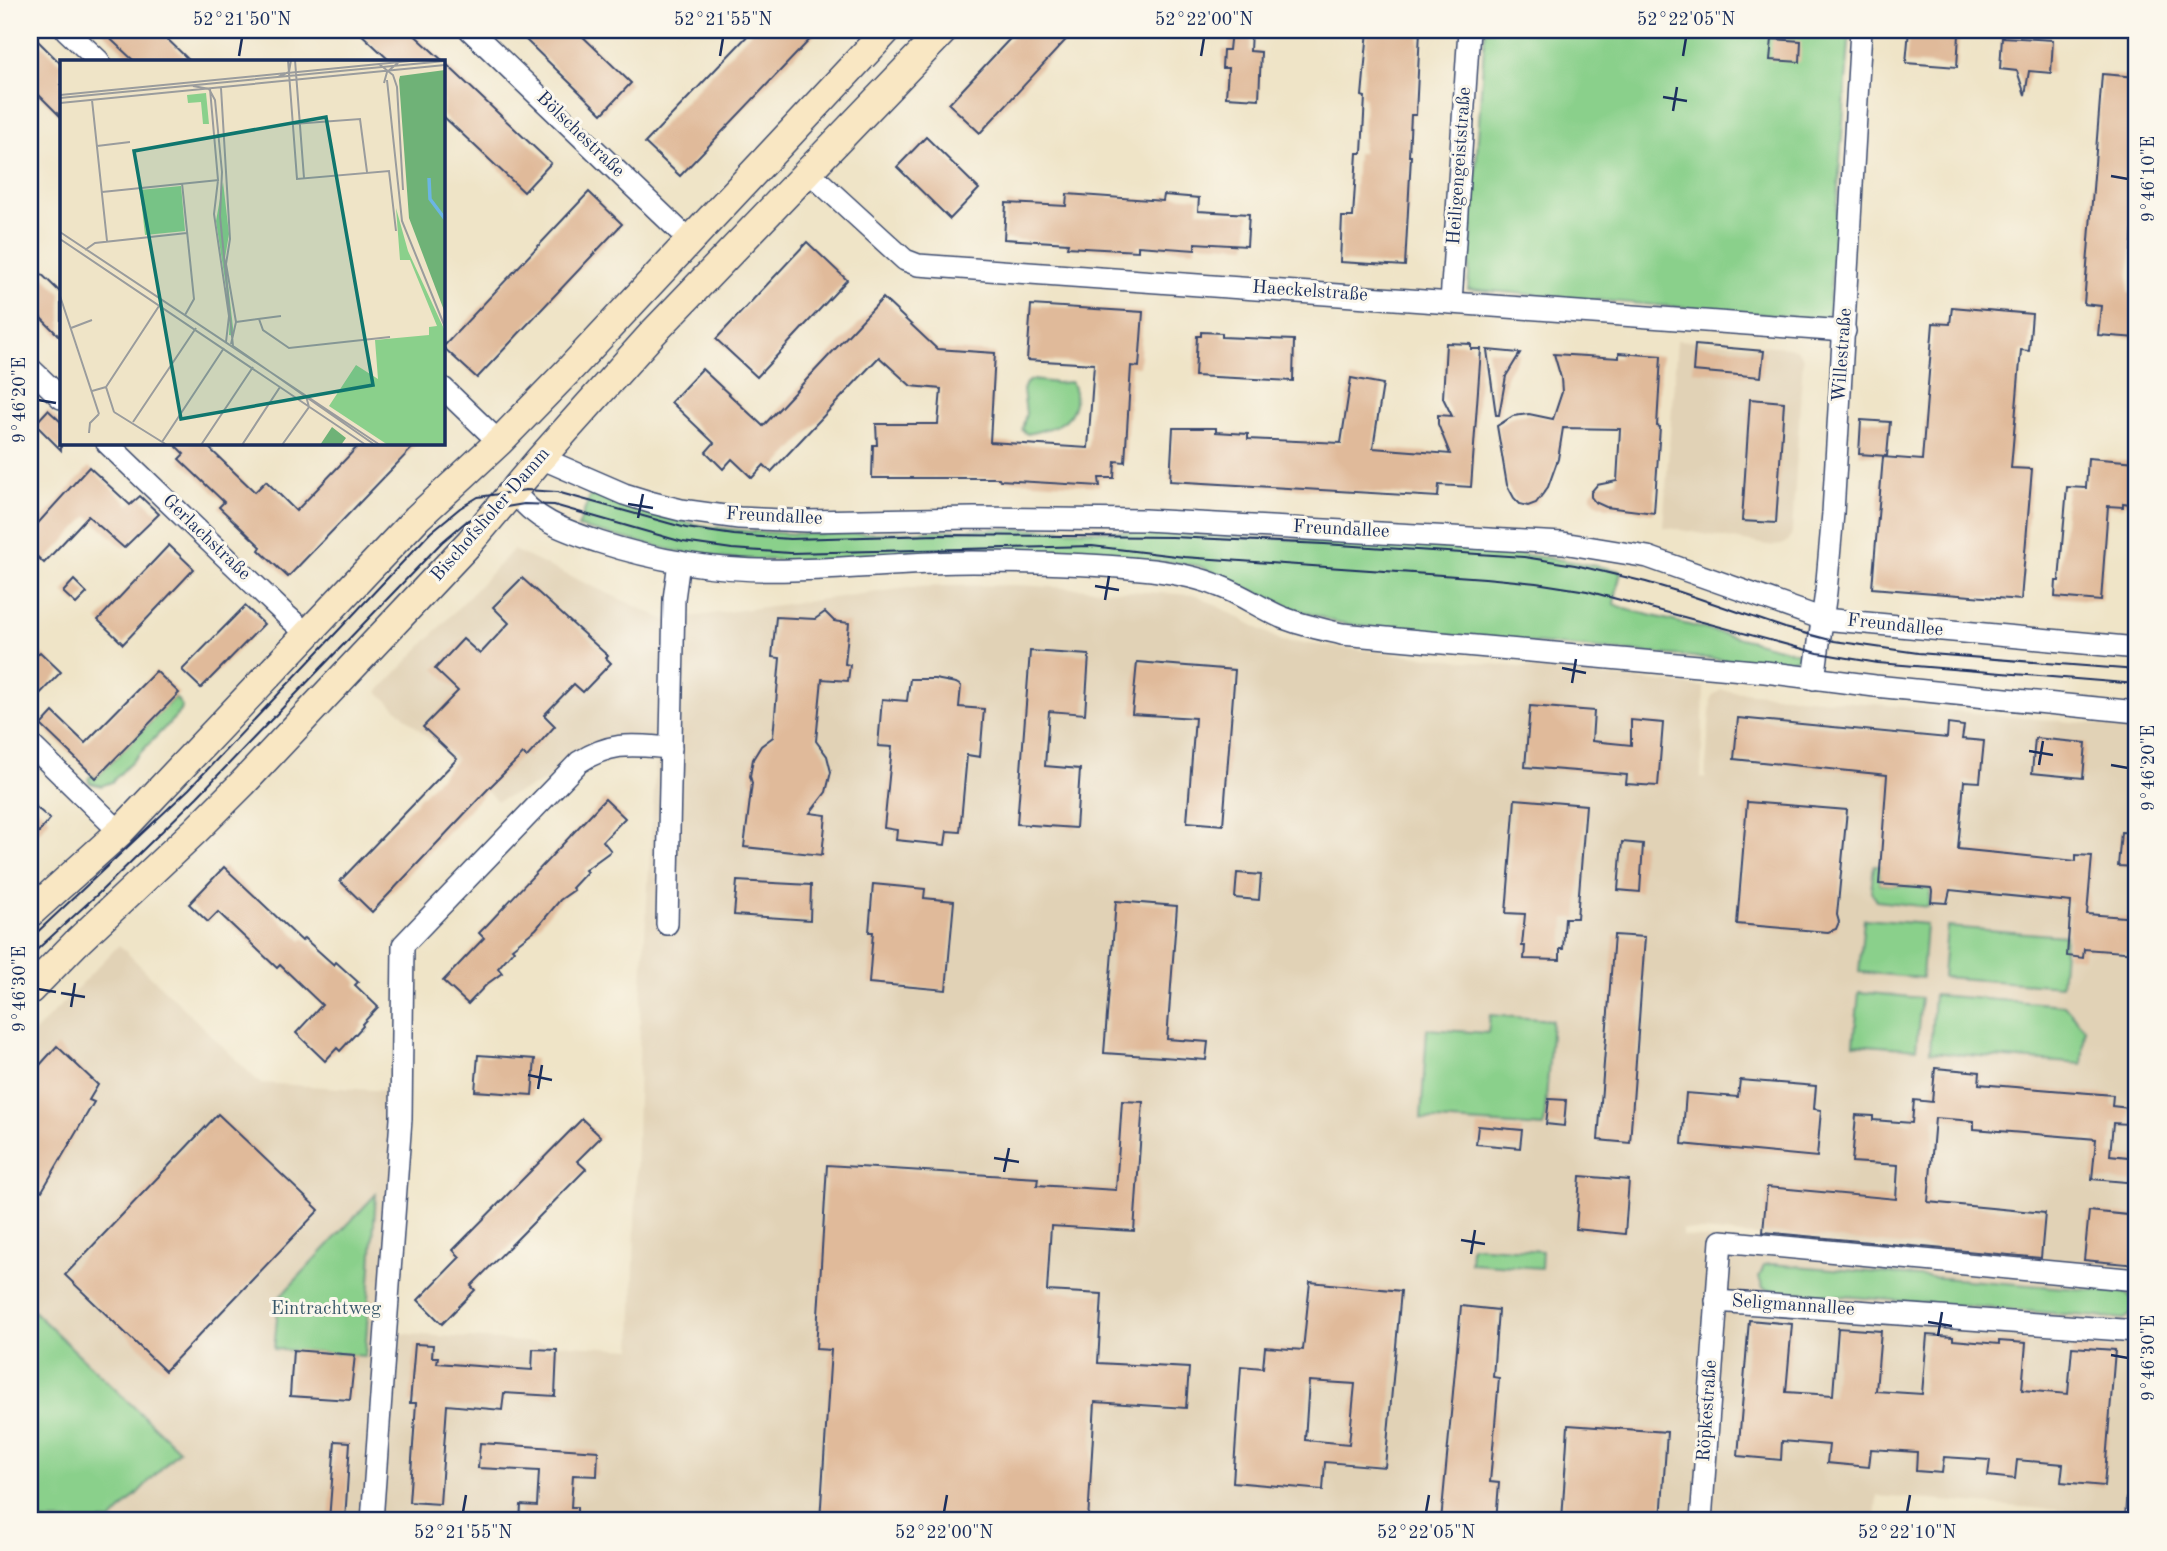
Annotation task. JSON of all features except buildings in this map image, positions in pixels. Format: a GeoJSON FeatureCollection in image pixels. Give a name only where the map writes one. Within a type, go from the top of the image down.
{"type":"FeatureCollection","features":[{"type":"Feature","properties":{"kind":"main road"},"geometry":{"type":"LineString","coordinates":[[30,913],[120,832],[417,518],[499,442],[600,338],[887,30]]}},
{"type":"Feature","properties":{"kind":"main road","name":"Bischofsholer Damm"},"geometry":{"type":"LineString","coordinates":[[30,990],[243,783],[464,549],[652,334],[944,30]]}},
{"type":"Feature","properties":{"kind":"main road"},"geometry":{"type":"LineString","coordinates":[[499,442],[541,458]]}},
{"type":"Feature","properties":{"kind":"main road"},"geometry":{"type":"LineString","coordinates":[[499,442],[514,491]]}},
{"type":"Feature","properties":{"kind":"street"},"geometry":{"type":"LineString","coordinates":[[66,30],[98,60]]}},
{"type":"Feature","properties":{"kind":"street","name":"Bölschestraße"},"geometry":{"type":"LineString","coordinates":[[470,30],[689,240]]}},
{"type":"Feature","properties":{"kind":"street","name":"Heiligengeiststraße"},"geometry":{"type":"LineString","coordinates":[[1451,302],[1469,30]]}},
{"type":"Feature","properties":{"kind":"street","name":"Willestraße"},"geometry":{"type":"LineString","coordinates":[[1814,679],[1823,619],[1833,513],[1861,30]]}},
{"type":"Feature","properties":{"kind":"street","name":"Haeckelstraße"},"geometry":{"type":"LineString","coordinates":[[809,172],[905,260],[918,265],[1844,331]]}},
{"type":"Feature","properties":{"kind":"street"},"geometry":{"type":"LineString","coordinates":[[30,368],[60,397]]}},
{"type":"Feature","properties":{"kind":"street"},"geometry":{"type":"LineString","coordinates":[[444,389],[499,442]]}},
{"type":"Feature","properties":{"kind":"street","name":"Gerlachstraße"},"geometry":{"type":"LineString","coordinates":[[108,444],[306,633]]}},
{"type":"Feature","properties":{"kind":"street","name":"Freundallee"},"geometry":{"type":"LineString","coordinates":[[541,458],[624,494],[653,503],[739,518],[806,521],[974,517],[1144,520],[1563,542],[1648,557],[1823,619],[2137,648]]}},
{"type":"Feature","properties":{"kind":"street"},"geometry":{"type":"LineString","coordinates":[[514,491],[529,508],[565,531],[622,550],[679,562],[739,569],[790,570],[970,562],[1065,563],[1153,570],[1187,575],[1218,585],[1278,615],[1307,626],[1342,634],[1765,672],[2137,712]]}},
{"type":"Feature","properties":{"kind":"street"},"geometry":{"type":"LineString","coordinates":[[667,924],[674,599],[679,562]]}},
{"type":"Feature","properties":{"kind":"street"},"geometry":{"type":"LineString","coordinates":[[30,744],[120,832]]}},
{"type":"Feature","properties":{"kind":"street"},"geometry":{"type":"LineString","coordinates":[[372,1521],[401,1119],[403,945],[579,762],[612,746],[671,748]]}},
{"type":"Feature","properties":{"kind":"street","name":"Seligmannallee"},"geometry":{"type":"LineString","coordinates":[[2137,1280],[1721,1241],[1716,1301],[2137,1331]]}},
{"type":"Feature","properties":{"kind":"street","name":"Röpkestraße"},"geometry":{"type":"LineString","coordinates":[[1701,1521],[1716,1301]]}},
{"type":"Feature","properties":{"kind":"street"},"geometry":{"type":"LineString","coordinates":[[2136,1521],[2137,1503]]}},
{"type":"Feature","properties":{"kind":"shaded area"},"geometry":{"type":"Polygon","coordinates":[[[1677,340],[1789,347],[1797,350],[1803,358],[1792,532],[1789,540],[1782,545],[1774,546],[1663,527],[1677,340]]]}},
{"type":"Feature","properties":{"kind":"shaded area"},"geometry":{"type":"Polygon","coordinates":[[[513,550],[666,620],[915,587],[1017,585],[1197,595],[1282,641],[1704,687],[1701,778],[1705,778],[1711,700],[1713,695],[1721,690],[2137,728],[2137,1273],[1682,1229],[1682,1236],[2137,1280],[2137,1521],[2136,1516],[1877,1496],[1875,1521],[111,1521],[179,1450],[30,1308],[30,1037],[119,945],[260,1083],[405,1092],[393,1333],[632,1349],[640,1013],[656,759],[611,755],[497,801],[378,692],[513,550]]]}},
{"type":"Feature","properties":{"kind":"green space"},"geometry":{"type":"Polygon","coordinates":[[[1485,30],[1850,30],[1828,320],[1468,289],[1485,30]]]}},
{"type":"Feature","properties":{"kind":"green space"},"geometry":{"type":"Polygon","coordinates":[[[1032,380],[1071,382],[1075,400],[1072,411],[1063,422],[1027,434],[1022,430],[1026,413],[1023,390],[1026,383],[1032,380]]]}},
{"type":"Feature","properties":{"kind":"green space"},"geometry":{"type":"Polygon","coordinates":[[[592,491],[672,519],[754,532],[837,534],[1004,529],[1111,531],[1415,545],[1539,557],[1621,571],[1614,604],[1626,609],[1803,654],[1799,658],[1772,664],[1386,630],[1335,622],[1287,606],[1199,566],[1170,562],[726,559],[675,551],[578,527],[592,491]]]}},
{"type":"Feature","properties":{"kind":"green space"},"geometry":{"type":"Polygon","coordinates":[[[175,697],[182,706],[181,711],[112,782],[101,786],[90,783],[88,779],[92,775],[96,778],[175,697]]]}},
{"type":"Feature","properties":{"kind":"green space"},"geometry":{"type":"Polygon","coordinates":[[[1874,865],[1881,866],[1879,884],[1931,888],[1928,907],[1877,901],[1871,891],[1874,865]]]}},
{"type":"Feature","properties":{"kind":"green space"},"geometry":{"type":"Polygon","coordinates":[[[1864,919],[1926,924],[1922,978],[1859,972],[1864,919]]]}},
{"type":"Feature","properties":{"kind":"green space"},"geometry":{"type":"Polygon","coordinates":[[[1947,927],[2065,936],[2061,986],[1943,977],[1947,927]]]}},
{"type":"Feature","properties":{"kind":"green space"},"geometry":{"type":"Polygon","coordinates":[[[1859,992],[1921,998],[1916,1049],[1854,1044],[1859,992]]]}},
{"type":"Feature","properties":{"kind":"green space"},"geometry":{"type":"Polygon","coordinates":[[[1934,995],[2064,1005],[2085,1029],[2082,1064],[1930,1052],[1934,995]]]}},
{"type":"Feature","properties":{"kind":"green space"},"geometry":{"type":"Polygon","coordinates":[[[1490,1015],[1552,1020],[1544,1127],[1421,1119],[1427,1029],[1488,1033],[1490,1015]]]}},
{"type":"Feature","properties":{"kind":"green space","name":"Eintrachtweg"},"geometry":{"type":"Polygon","coordinates":[[[376,1194],[365,1356],[274,1349],[279,1298],[376,1194]]]}},
{"type":"Feature","properties":{"kind":"green space"},"geometry":{"type":"Polygon","coordinates":[[[1471,1246],[1542,1251],[1541,1268],[1470,1263],[1471,1246]]]}},
{"type":"Feature","properties":{"kind":"green space"},"geometry":{"type":"Polygon","coordinates":[[[1764,1265],[2126,1293],[2134,1307],[2131,1314],[2124,1319],[1769,1290],[1763,1288],[1759,1278],[1764,1265]]]}},
{"type":"Feature","properties":{"kind":"green space"},"geometry":{"type":"Polygon","coordinates":[[[30,1308],[179,1450],[111,1521],[30,1521],[30,1308]]]}},
{"type":"Feature","properties":{"kind":"tram line"},"geometry":{"type":"LineString","coordinates":[[30,939],[189,789],[431,532],[478,497],[526,490],[557,492],[686,528],[790,539],[938,535],[1172,537],[1524,557],[1575,565],[1646,582],[1785,628],[1834,641],[1918,653],[2137,670]]}},
{"type":"Feature","properties":{"kind":"tram line"},"geometry":{"type":"LineString","coordinates":[[30,956],[197,797],[442,542],[468,520],[500,508],[524,504],[554,505],[683,542],[732,549],[790,553],[1092,546],[1184,557],[1536,583],[1587,591],[1818,653],[1878,663],[2137,684]]}}]}
